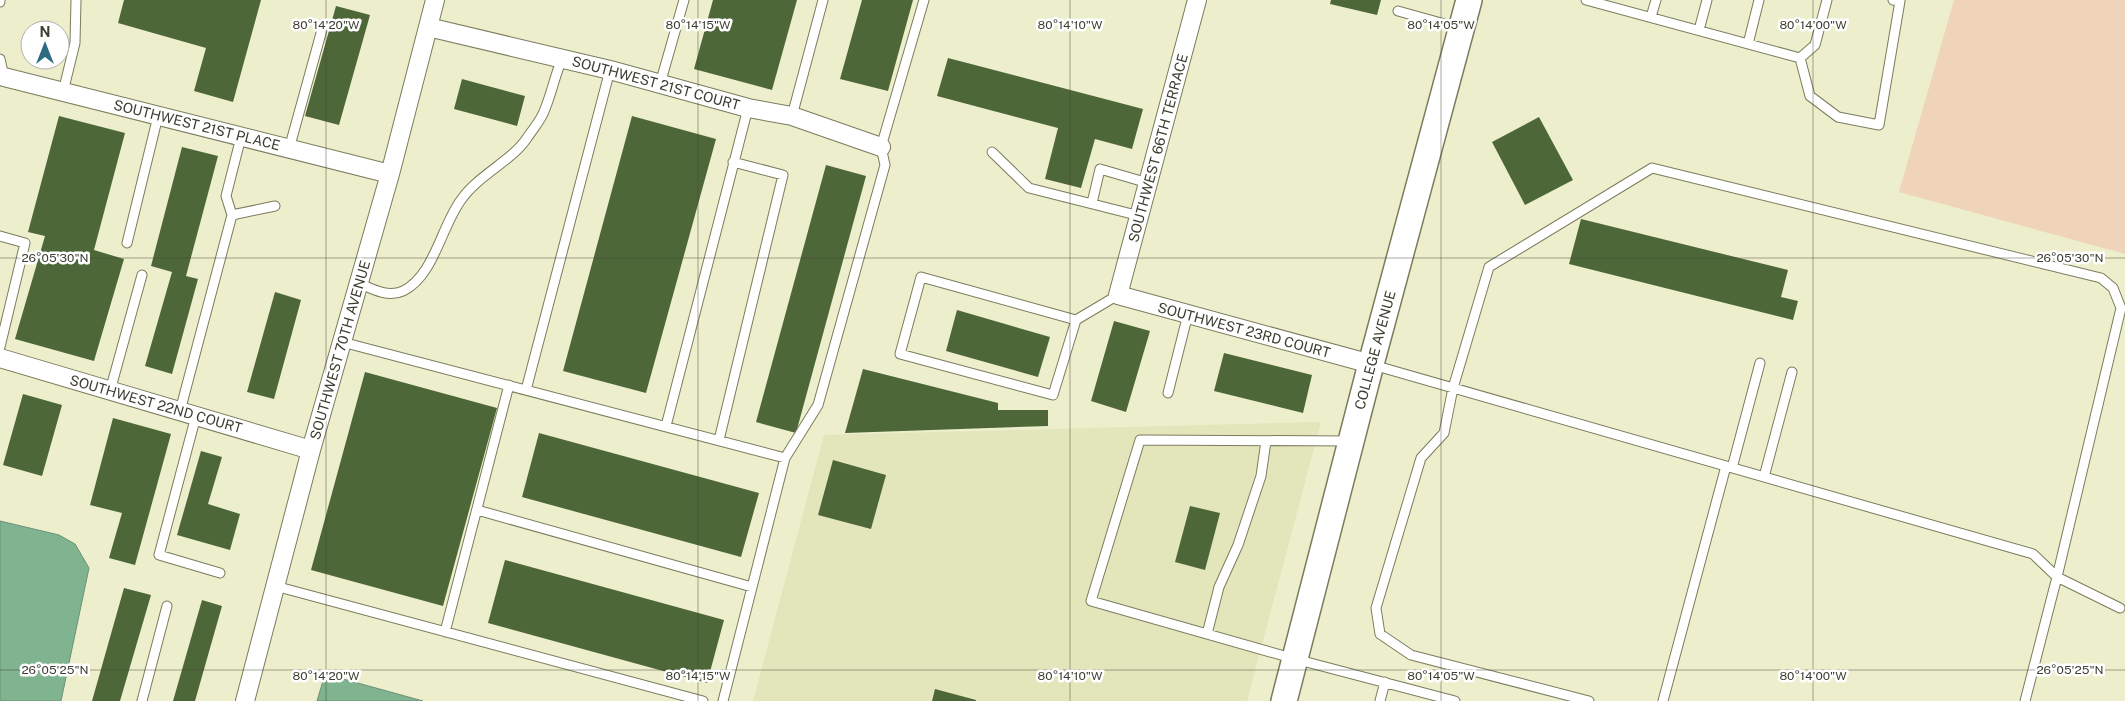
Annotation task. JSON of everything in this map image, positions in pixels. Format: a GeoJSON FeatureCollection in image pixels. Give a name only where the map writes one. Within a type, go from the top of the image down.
{"type":"FeatureCollection","features":[{"type":"Feature","properties":{"kind":"street","name":"SOUTHWEST 66TH TERRACE"},"geometry":{"type":"LineString","coordinates":[[1118,295],[1197,0]]}},
{"type":"Feature","properties":{"kind":"street","name":"COLLEGE AVENUE"},"geometry":{"type":"LineString","coordinates":[[1284,701],[1371,364],[1469,0]]}},
{"type":"Feature","properties":{"kind":"street","name":"SOUTHWEST 70TH AVENUE"},"geometry":{"type":"LineString","coordinates":[[245,701],[311,450],[390,174],[428,27],[432,2]]}},
{"type":"Feature","properties":{"kind":"street","name":"SOUTHWEST 21ST COURT"},"geometry":{"type":"LineString","coordinates":[[428,27],[610,70],[748,108],[792,116],[881,147]]}},
{"type":"Feature","properties":{"kind":"street","name":"SOUTHWEST 21ST PLACE"},"geometry":{"type":"LineString","coordinates":[[4,77],[390,174]]}},
{"type":"Feature","properties":{"kind":"street","name":"SOUTHWEST 23RD COURT"},"geometry":{"type":"LineString","coordinates":[[1118,295],[1371,364]]}},
{"type":"Feature","properties":{"kind":"street","name":"SOUTHWEST 22ND COURT"},"geometry":{"type":"LineString","coordinates":[[0,358],[311,450]]}},
{"type":"Feature","properties":{"kind":"lane"},"geometry":{"type":"LineString","coordinates":[[63,92],[76,43],[76,0]]}},
{"type":"Feature","properties":{"kind":"lane"},"geometry":{"type":"LineString","coordinates":[[660,84],[684,0]]}},
{"type":"Feature","properties":{"kind":"lane"},"geometry":{"type":"LineString","coordinates":[[792,116],[824,0]]}},
{"type":"Feature","properties":{"kind":"lane"},"geometry":{"type":"LineString","coordinates":[[723,701],[785,458],[818,405],[885,165],[881,147],[924,0]]}},
{"type":"Feature","properties":{"kind":"lane"},"geometry":{"type":"LineString","coordinates":[[1652,18],[1656,0]]}},
{"type":"Feature","properties":{"kind":"lane"},"geometry":{"type":"LineString","coordinates":[[1699,30],[1707,0]]}},
{"type":"Feature","properties":{"kind":"lane"},"geometry":{"type":"LineString","coordinates":[[1748,44],[1759,0]]}},
{"type":"Feature","properties":{"kind":"lane"},"geometry":{"type":"LineString","coordinates":[[1800,58],[1815,45],[1828,0]]}},
{"type":"Feature","properties":{"kind":"lane"},"geometry":{"type":"LineString","coordinates":[[1800,58],[1810,96],[1838,117],[1879,125],[1900,2],[1893,0]]}},
{"type":"Feature","properties":{"kind":"lane"},"geometry":{"type":"LineString","coordinates":[[1592,1],[1800,58]]}},
{"type":"Feature","properties":{"kind":"lane"},"geometry":{"type":"LineString","coordinates":[[1398,11],[1461,29]]}},
{"type":"Feature","properties":{"kind":"lane"},"geometry":{"type":"LineString","coordinates":[[289,148],[323,26]]}},
{"type":"Feature","properties":{"kind":"lane"},"geometry":{"type":"LineString","coordinates":[[0,59],[4,77]]}},
{"type":"Feature","properties":{"kind":"lane"},"geometry":{"type":"LineString","coordinates":[[359,283],[380,292],[391,294],[403,292],[424,273],[460,200],[476,181],[526,141],[545,110],[553,80],[562,59]]}},
{"type":"Feature","properties":{"kind":"lane"},"geometry":{"type":"LineString","coordinates":[[526,390],[610,70]]}},
{"type":"Feature","properties":{"kind":"lane"},"geometry":{"type":"LineString","coordinates":[[666,426],[748,108]]}},
{"type":"Feature","properties":{"kind":"lane"},"geometry":{"type":"LineString","coordinates":[[127,242],[158,116]]}},
{"type":"Feature","properties":{"kind":"lane"},"geometry":{"type":"LineString","coordinates":[[220,573],[159,555],[232,215],[226,196],[242,137]]}},
{"type":"Feature","properties":{"kind":"lane"},"geometry":{"type":"LineString","coordinates":[[992,152],[1029,188],[1140,216]]}},
{"type":"Feature","properties":{"kind":"lane"},"geometry":{"type":"LineString","coordinates":[[719,440],[783,175],[733,162]]}},
{"type":"Feature","properties":{"kind":"lane"},"geometry":{"type":"LineString","coordinates":[[1589,701],[1411,655],[1380,634],[1376,608],[1421,458],[1444,433],[1453,388],[1489,266],[1652,168],[2101,278],[2113,288],[2121,308],[2057,577],[2025,701]]}},
{"type":"Feature","properties":{"kind":"lane"},"geometry":{"type":"LineString","coordinates":[[1092,203],[1100,169],[1148,183]]}},
{"type":"Feature","properties":{"kind":"lane"},"geometry":{"type":"LineString","coordinates":[[232,215],[275,206]]}},
{"type":"Feature","properties":{"kind":"lane"},"geometry":{"type":"LineString","coordinates":[[0,236],[25,243],[0,347]]}},
{"type":"Feature","properties":{"kind":"lane"},"geometry":{"type":"LineString","coordinates":[[110,391],[142,274]]}},
{"type":"Feature","properties":{"kind":"lane"},"geometry":{"type":"LineString","coordinates":[[1076,320],[921,277],[900,354],[1053,395],[1076,320],[1118,295]]}},
{"type":"Feature","properties":{"kind":"lane"},"geometry":{"type":"LineString","coordinates":[[1168,393],[1188,314]]}},
{"type":"Feature","properties":{"kind":"lane"},"geometry":{"type":"LineString","coordinates":[[342,342],[785,458]]}},
{"type":"Feature","properties":{"kind":"lane"},"geometry":{"type":"LineString","coordinates":[[1664,701],[1760,363]]}},
{"type":"Feature","properties":{"kind":"lane"},"geometry":{"type":"LineString","coordinates":[[1371,364],[2033,554],[2057,577],[2120,608]]}},
{"type":"Feature","properties":{"kind":"lane"},"geometry":{"type":"LineString","coordinates":[[1764,477],[1792,372]]}},
{"type":"Feature","properties":{"kind":"lane"},"geometry":{"type":"LineString","coordinates":[[445,632],[510,386]]}},
{"type":"Feature","properties":{"kind":"lane"},"geometry":{"type":"LineString","coordinates":[[1351,442],[1140,440],[1091,601],[1295,659],[1455,701]]}},
{"type":"Feature","properties":{"kind":"lane"},"geometry":{"type":"LineString","coordinates":[[1207,634],[1219,587],[1238,545],[1260,476],[1266,441]]}},
{"type":"Feature","properties":{"kind":"lane"},"geometry":{"type":"LineString","coordinates":[[477,510],[752,587]]}},
{"type":"Feature","properties":{"kind":"lane"},"geometry":{"type":"LineString","coordinates":[[276,586],[703,701]]}},
{"type":"Feature","properties":{"kind":"lane"},"geometry":{"type":"LineString","coordinates":[[142,701],[166,606]]}},
{"type":"Feature","properties":{"kind":"lane"},"geometry":{"type":"LineString","coordinates":[[1380,701],[1384,682]]}},
{"type":"Feature","properties":{"kind":"shaded area"},"geometry":{"type":"Polygon","coordinates":[[[1954,0],[2125,0],[2125,254],[1899,192],[1954,0]]]}},
{"type":"Feature","properties":{"kind":"shaded area"},"geometry":{"type":"Polygon","coordinates":[[[1321,422],[1247,701],[753,701],[824,435],[1321,422]]]}},
{"type":"Feature","properties":{"kind":"shaded area"},"geometry":{"type":"Polygon","coordinates":[[[0,521],[59,535],[75,544],[89,568],[61,701],[0,701],[0,521]]]}},
{"type":"Feature","properties":{"kind":"shaded area"},"geometry":{"type":"Polygon","coordinates":[[[325,674],[423,701],[317,701],[325,674]]]}},
{"type":"Feature","properties":{"kind":"building"},"geometry":{"type":"Polygon","coordinates":[[[124,0],[261,0],[233,102],[194,91],[206,48],[118,23],[124,0]]]}},
{"type":"Feature","properties":{"kind":"building"},"geometry":{"type":"Polygon","coordinates":[[[713,0],[797,0],[772,90],[694,69],[713,0]]]}},
{"type":"Feature","properties":{"kind":"building"},"geometry":{"type":"Polygon","coordinates":[[[862,0],[913,0],[888,91],[840,79],[862,0]]]}},
{"type":"Feature","properties":{"kind":"building"},"geometry":{"type":"Polygon","coordinates":[[[1331,0],[1381,0],[1377,15],[1330,4],[1331,0]]]}},
{"type":"Feature","properties":{"kind":"building"},"geometry":{"type":"Polygon","coordinates":[[[336,6],[370,15],[339,125],[305,116],[336,6]]]}},
{"type":"Feature","properties":{"kind":"building"},"geometry":{"type":"Polygon","coordinates":[[[948,58],[1143,109],[1132,149],[1095,139],[1081,188],[1045,179],[1058,128],[937,96],[948,58]]]}},
{"type":"Feature","properties":{"kind":"building"},"geometry":{"type":"Polygon","coordinates":[[[462,79],[525,96],[517,126],[454,109],[462,79]]]}},
{"type":"Feature","properties":{"kind":"building"},"geometry":{"type":"Polygon","coordinates":[[[59,116],[125,133],[94,250],[124,259],[94,361],[15,339],[45,236],[28,232],[59,116]]]}},
{"type":"Feature","properties":{"kind":"building"},"geometry":{"type":"Polygon","coordinates":[[[632,116],[716,139],[646,393],[563,371],[632,116]]]}},
{"type":"Feature","properties":{"kind":"building"},"geometry":{"type":"Polygon","coordinates":[[[1539,117],[1573,180],[1525,205],[1492,142],[1539,117]]]}},
{"type":"Feature","properties":{"kind":"building"},"geometry":{"type":"Polygon","coordinates":[[[182,147],[218,156],[186,276],[198,279],[172,374],[145,366],[172,272],[151,266],[182,147]]]}},
{"type":"Feature","properties":{"kind":"building"},"geometry":{"type":"Polygon","coordinates":[[[826,165],[866,176],[796,433],[756,422],[826,165]]]}},
{"type":"Feature","properties":{"kind":"building"},"geometry":{"type":"Polygon","coordinates":[[[1581,219],[1788,270],[1781,297],[1798,301],[1793,320],[1569,264],[1581,219]]]}},
{"type":"Feature","properties":{"kind":"building"},"geometry":{"type":"Polygon","coordinates":[[[275,292],[301,300],[274,399],[247,392],[275,292]]]}},
{"type":"Feature","properties":{"kind":"building"},"geometry":{"type":"Polygon","coordinates":[[[957,310],[1050,337],[1038,377],[946,351],[957,310]]]}},
{"type":"Feature","properties":{"kind":"building"},"geometry":{"type":"Polygon","coordinates":[[[1114,321],[1150,331],[1126,412],[1091,401],[1114,321]]]}},
{"type":"Feature","properties":{"kind":"building"},"geometry":{"type":"Polygon","coordinates":[[[1224,353],[1312,375],[1303,413],[1214,391],[1224,353]]]}},
{"type":"Feature","properties":{"kind":"building"},"geometry":{"type":"Polygon","coordinates":[[[863,369],[998,403],[998,410],[1048,410],[1048,426],[845,433],[863,369]]]}},
{"type":"Feature","properties":{"kind":"building"},"geometry":{"type":"Polygon","coordinates":[[[365,372],[497,408],[443,606],[311,570],[365,372]]]}},
{"type":"Feature","properties":{"kind":"building"},"geometry":{"type":"Polygon","coordinates":[[[23,394],[62,405],[42,476],[3,465],[23,394]]]}},
{"type":"Feature","properties":{"kind":"building"},"geometry":{"type":"Polygon","coordinates":[[[113,418],[171,434],[135,565],[109,558],[122,513],[90,505],[113,418]]]}},
{"type":"Feature","properties":{"kind":"building"},"geometry":{"type":"Polygon","coordinates":[[[539,433],[759,493],[741,557],[522,497],[539,433]]]}},
{"type":"Feature","properties":{"kind":"building"},"geometry":{"type":"Polygon","coordinates":[[[201,451],[222,457],[208,504],[240,514],[230,550],[177,535],[201,451]]]}},
{"type":"Feature","properties":{"kind":"building"},"geometry":{"type":"Polygon","coordinates":[[[833,460],[886,475],[871,529],[818,515],[833,460]]]}},
{"type":"Feature","properties":{"kind":"building"},"geometry":{"type":"Polygon","coordinates":[[[1190,506],[1220,513],[1205,570],[1175,562],[1190,506]]]}},
{"type":"Feature","properties":{"kind":"building"},"geometry":{"type":"Polygon","coordinates":[[[505,560],[724,620],[707,683],[488,623],[505,560]]]}},
{"type":"Feature","properties":{"kind":"building"},"geometry":{"type":"Polygon","coordinates":[[[124,588],[151,595],[120,701],[92,701],[124,588]]]}},
{"type":"Feature","properties":{"kind":"building"},"geometry":{"type":"Polygon","coordinates":[[[202,600],[222,606],[195,701],[173,701],[202,600]]]}},
{"type":"Feature","properties":{"kind":"building"},"geometry":{"type":"Polygon","coordinates":[[[935,689],[976,700],[976,701],[932,701],[935,689]]]}}]}
